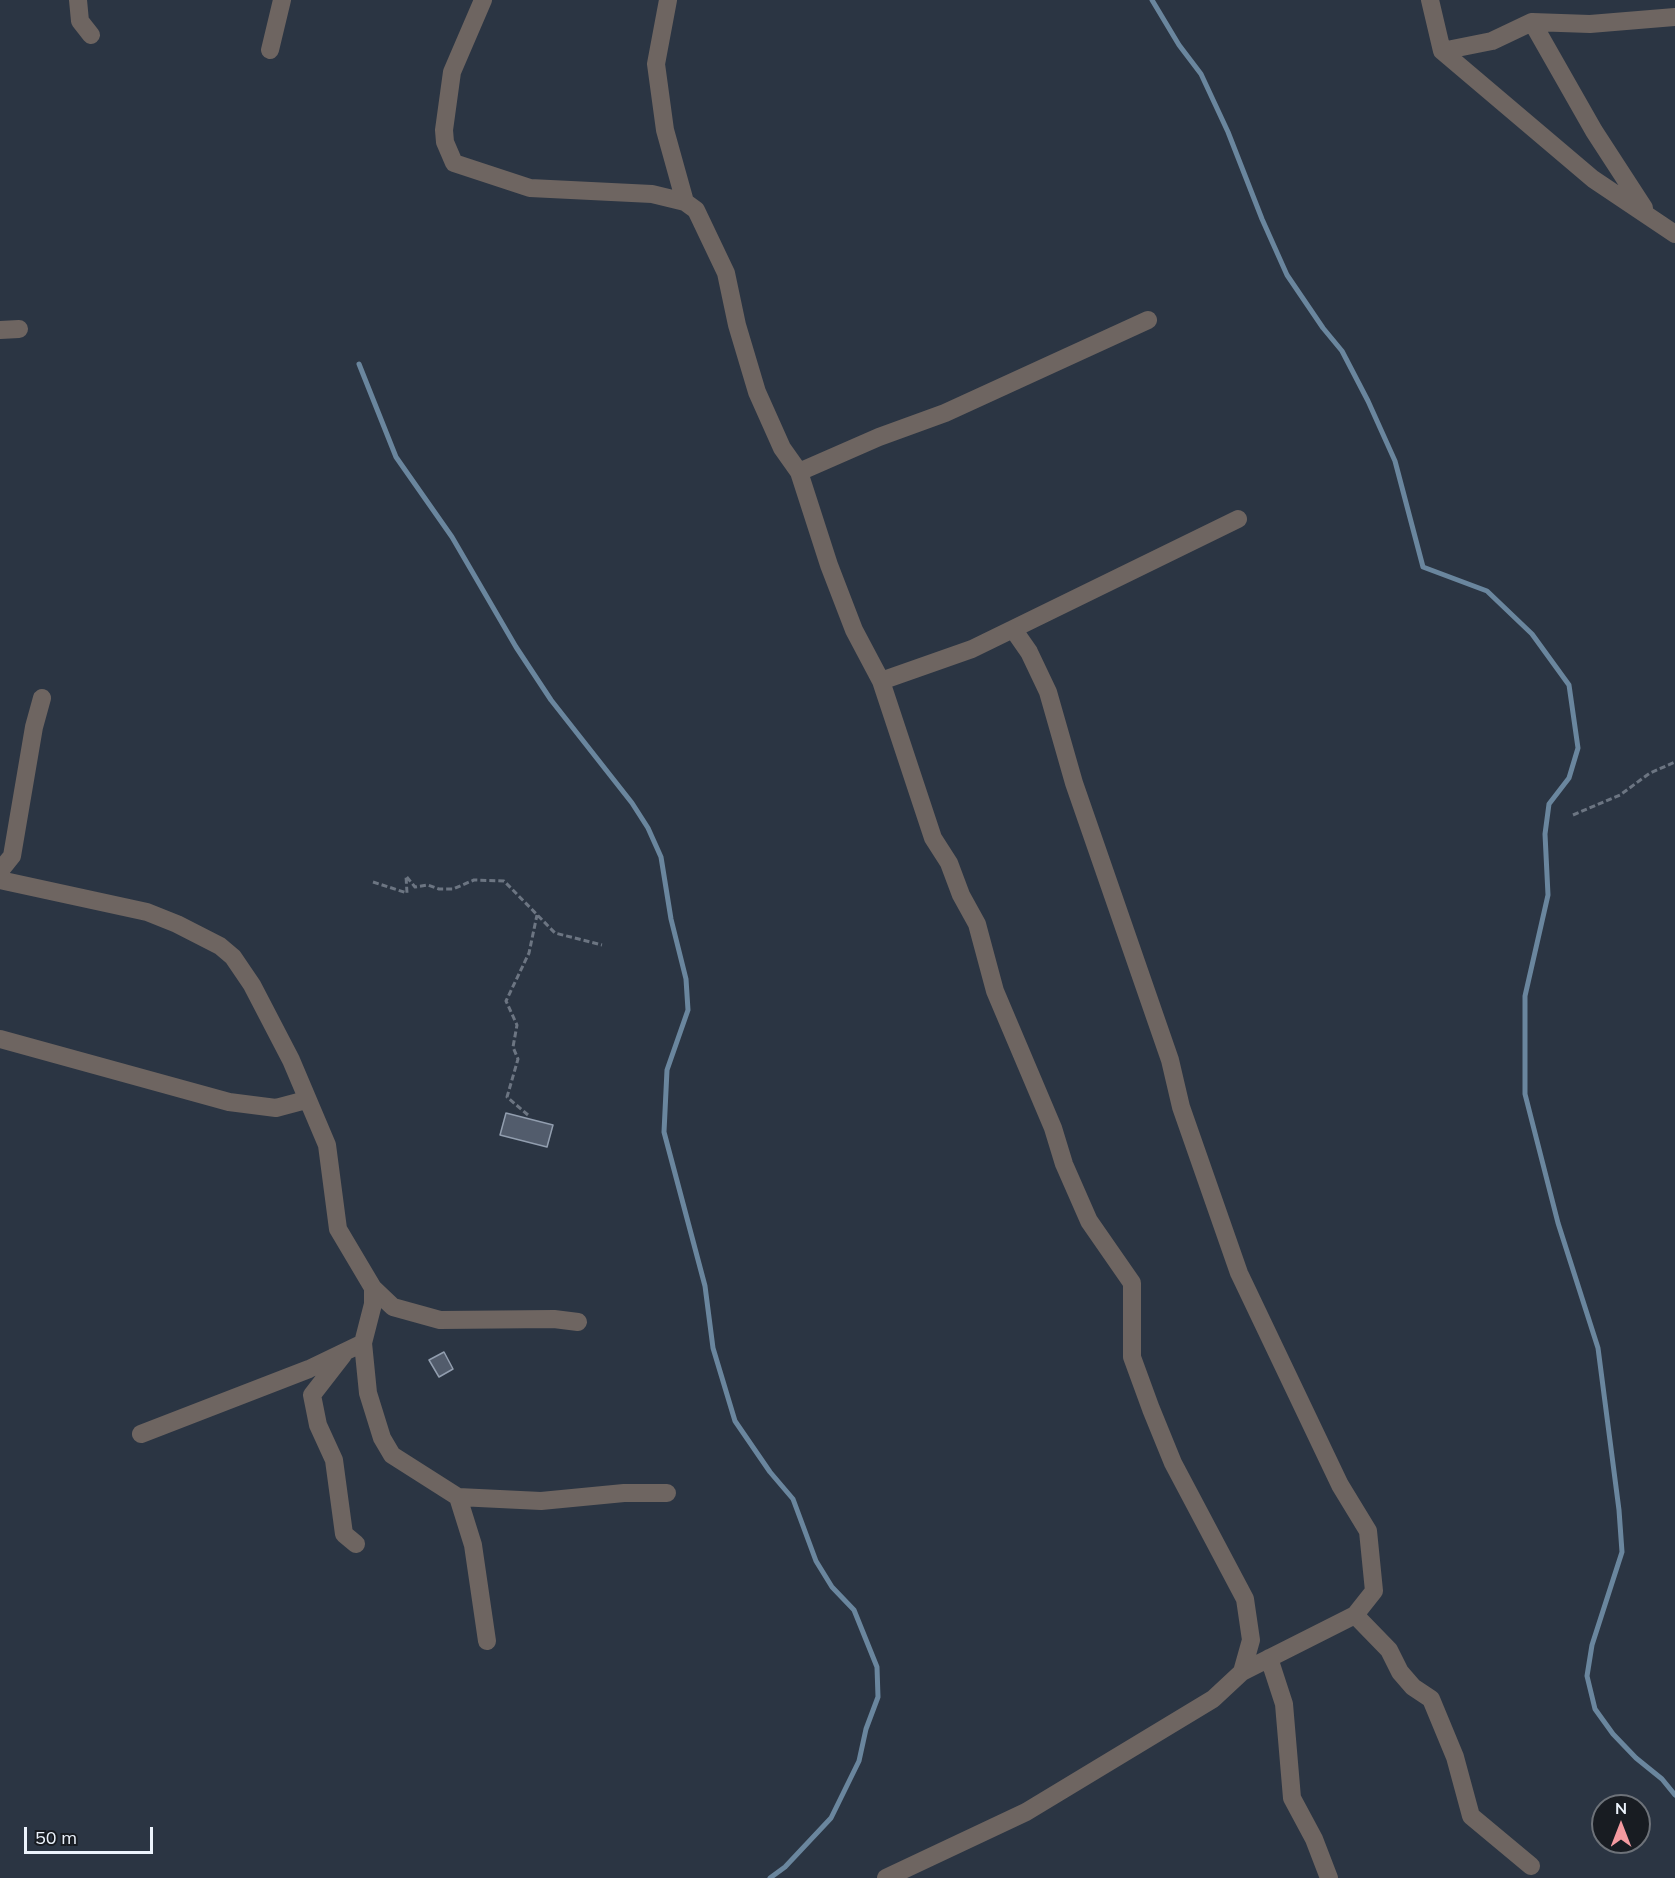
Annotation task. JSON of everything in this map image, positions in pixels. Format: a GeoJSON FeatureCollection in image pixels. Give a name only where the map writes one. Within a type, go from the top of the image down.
{"type":"FeatureCollection","features":[{"type":"Feature","properties":{"kind":"street"},"geometry":{"type":"LineString","coordinates":[[78,0],[80,21],[91,35]]}},
{"type":"Feature","properties":{"kind":"street"},"geometry":{"type":"LineString","coordinates":[[270,50],[282,0]]}},
{"type":"Feature","properties":{"kind":"street"},"geometry":{"type":"LineString","coordinates":[[483,0],[452,72],[444,129],[445,142],[454,163],[530,188],[652,194],[685,202],[696,210],[726,273],[737,325],[757,392],[782,448],[799,472],[829,566],[854,630],[881,681],[933,838],[949,863],[961,895],[977,924],[995,991],[1053,1128],[1064,1164],[1089,1221],[1132,1283],[1132,1357],[1173,1463],[1245,1599],[1251,1640],[1242,1672]]}},
{"type":"Feature","properties":{"kind":"street"},"geometry":{"type":"LineString","coordinates":[[668,0],[656,64],[665,129],[685,202]]}},
{"type":"Feature","properties":{"kind":"street"},"geometry":{"type":"LineString","coordinates":[[1430,0],[1442,51],[1593,179],[1649,214],[1675,234]]}},
{"type":"Feature","properties":{"kind":"street"},"geometry":{"type":"LineString","coordinates":[[1442,51],[1492,42],[1532,22],[1590,24],[1675,17]]}},
{"type":"Feature","properties":{"kind":"street"},"geometry":{"type":"LineString","coordinates":[[1532,22],[1594,131],[1649,214]]}},
{"type":"Feature","properties":{"kind":"street"},"geometry":{"type":"LineString","coordinates":[[799,472],[879,437],[945,413],[1148,320]]}},
{"type":"Feature","properties":{"kind":"street"},"geometry":{"type":"LineString","coordinates":[[0,330],[19,329]]}},
{"type":"Feature","properties":{"kind":"street"},"geometry":{"type":"LineString","coordinates":[[881,681],[972,649],[1238,519]]}},
{"type":"Feature","properties":{"kind":"street"},"geometry":{"type":"LineString","coordinates":[[886,1878],[1026,1812],[1213,1699],[1242,1672],[1355,1615],[1374,1592],[1368,1531],[1340,1485],[1239,1273],[1181,1107],[1170,1060],[1074,783],[1048,692],[1029,652],[1012,629]]}},
{"type":"Feature","properties":{"kind":"street"},"geometry":{"type":"LineString","coordinates":[[0,871],[12,856],[34,727],[42,698]]}},
{"type":"Feature","properties":{"kind":"street"},"geometry":{"type":"LineString","coordinates":[[0,880],[147,912],[220,946],[233,957],[268,1014],[327,1145],[338,1229],[373,1288],[393,1307],[440,1320],[554,1319],[578,1322]]}},
{"type":"Feature","properties":{"kind":"street"},"geometry":{"type":"LineString","coordinates":[[0,1039],[229,1102],[276,1108],[306,1100]]}},
{"type":"Feature","properties":{"kind":"street"},"geometry":{"type":"LineString","coordinates":[[373,1288],[373,1304],[363,1343],[368,1393],[382,1438],[392,1455],[458,1497],[541,1501],[624,1493],[667,1493]]}},
{"type":"Feature","properties":{"kind":"street"},"geometry":{"type":"LineString","coordinates":[[141,1434],[309,1369],[363,1343]]}},
{"type":"Feature","properties":{"kind":"street"},"geometry":{"type":"LineString","coordinates":[[346,1352],[312,1395],[318,1425],[334,1460],[344,1534],[356,1544]]}},
{"type":"Feature","properties":{"kind":"street"},"geometry":{"type":"LineString","coordinates":[[458,1497],[473,1545],[487,1641]]}},
{"type":"Feature","properties":{"kind":"street"},"geometry":{"type":"LineString","coordinates":[[1355,1615],[1389,1650],[1400,1672],[1413,1687],[1431,1699],[1455,1757],[1471,1816],[1531,1866]]}},
{"type":"Feature","properties":{"kind":"street"},"geometry":{"type":"LineString","coordinates":[[1269,1658],[1284,1704],[1292,1798],[1314,1839],[1329,1878]]}},
{"type":"Feature","properties":{"kind":"path"},"geometry":{"type":"LineString","coordinates":[[1573,815],[1620,795],[1650,773],[1675,762]]}},
{"type":"Feature","properties":{"kind":"path"},"geometry":{"type":"LineString","coordinates":[[372,882],[407,893],[406,876],[415,887],[428,885],[439,890],[453,890],[474,879],[504,881],[555,933],[602,945]]}},
{"type":"Feature","properties":{"kind":"path"},"geometry":{"type":"LineString","coordinates":[[528,1115],[507,1097],[518,1059],[513,1047],[517,1025],[506,1001],[529,953],[537,915]]}},
{"type":"Feature","properties":{"kind":"building"},"geometry":{"type":"Polygon","coordinates":[[[506,1113],[553,1125],[547,1147],[500,1135],[506,1113]]]}},
{"type":"Feature","properties":{"kind":"building"},"geometry":{"type":"Polygon","coordinates":[[[444,1352],[453,1369],[439,1377],[429,1360],[444,1352]]]}},
{"type":"Feature","properties":{"kind":"waterway"},"geometry":{"type":"LineString","coordinates":[[1152,0],[1179,45],[1201,74],[1228,132],[1287,275],[1323,328],[1342,351],[1368,401],[1395,461],[1423,567],[1487,591],[1532,634],[1569,685],[1578,748],[1569,778],[1549,804],[1545,834],[1548,895],[1525,996],[1525,1094],[1558,1223],[1598,1348],[1619,1510],[1622,1552],[1592,1645],[1587,1676],[1595,1709],[1613,1734],[1636,1758],[1662,1779],[1675,1795]]}},
{"type":"Feature","properties":{"kind":"waterway"},"geometry":{"type":"LineString","coordinates":[[359,364],[396,457],[452,537],[516,647],[551,700],[632,803],[648,828],[661,857],[671,919],[686,979],[688,1010],[667,1070],[664,1132],[705,1286],[713,1348],[735,1421],[770,1472],[793,1499],[816,1561],[832,1587],[854,1610],[877,1667],[878,1697],[866,1729],[859,1761],[831,1818],[785,1867],[770,1878]]}}]}
